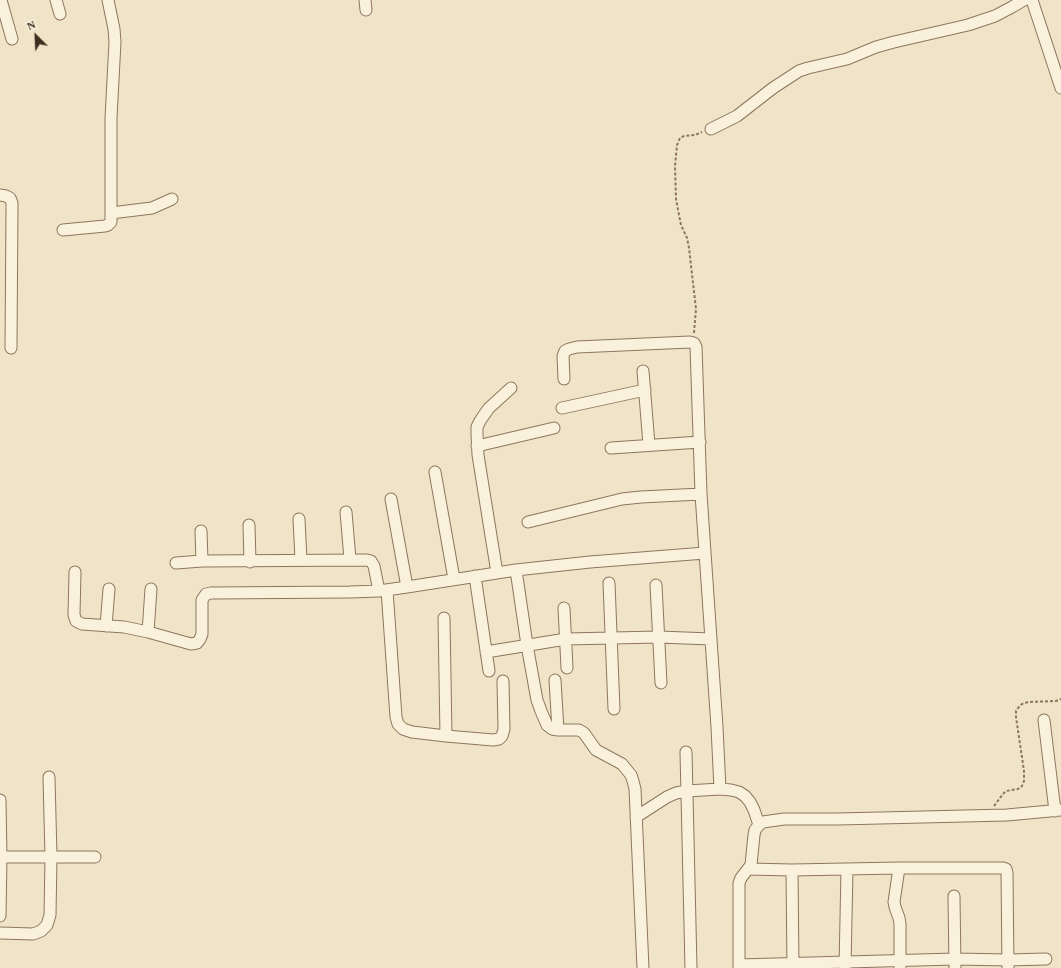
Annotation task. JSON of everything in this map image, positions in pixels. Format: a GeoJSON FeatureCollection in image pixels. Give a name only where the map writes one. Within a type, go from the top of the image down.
{"type":"FeatureCollection","features":[{"type":"Feature","properties":{"kind":"street"},"geometry":{"type":"LineString","coordinates":[[1,0],[12,39]]}},
{"type":"Feature","properties":{"kind":"street"},"geometry":{"type":"LineString","coordinates":[[56,0],[60,14]]}},
{"type":"Feature","properties":{"kind":"street"},"geometry":{"type":"LineString","coordinates":[[62,230],[108,225],[111,222],[111,118],[115,42],[108,0]]}},
{"type":"Feature","properties":{"kind":"street"},"geometry":{"type":"LineString","coordinates":[[711,129],[737,116],[773,88],[799,71],[840,60],[894,42],[968,25],[995,16],[1024,0]]}},
{"type":"Feature","properties":{"kind":"street"},"geometry":{"type":"LineString","coordinates":[[1032,0],[1061,88]]}},
{"type":"Feature","properties":{"kind":"street"},"geometry":{"type":"LineString","coordinates":[[0,195],[10,198],[12,203],[11,348]]}},
{"type":"Feature","properties":{"kind":"street"},"geometry":{"type":"LineString","coordinates":[[111,213],[152,208],[172,199]]}},
{"type":"Feature","properties":{"kind":"street"},"geometry":{"type":"LineString","coordinates":[[564,379],[563,356],[565,351],[577,347],[690,342],[696,347],[701,494],[720,789]]}},
{"type":"Feature","properties":{"kind":"street"},"geometry":{"type":"LineString","coordinates":[[643,371],[649,445]]}},
{"type":"Feature","properties":{"kind":"street"},"geometry":{"type":"LineString","coordinates":[[497,573],[477,446],[477,434],[480,421],[489,408],[511,388]]}},
{"type":"Feature","properties":{"kind":"street"},"geometry":{"type":"LineString","coordinates":[[562,408],[645,390]]}},
{"type":"Feature","properties":{"kind":"street"},"geometry":{"type":"LineString","coordinates":[[477,446],[554,428]]}},
{"type":"Feature","properties":{"kind":"street"},"geometry":{"type":"LineString","coordinates":[[610,448],[700,442]]}},
{"type":"Feature","properties":{"kind":"street"},"geometry":{"type":"LineString","coordinates":[[435,472],[454,579]]}},
{"type":"Feature","properties":{"kind":"street"},"geometry":{"type":"LineString","coordinates":[[528,522],[622,499],[701,494]]}},
{"type":"Feature","properties":{"kind":"street"},"geometry":{"type":"LineString","coordinates":[[391,500],[406,587]]}},
{"type":"Feature","properties":{"kind":"street"},"geometry":{"type":"LineString","coordinates":[[346,512],[350,559]]}},
{"type":"Feature","properties":{"kind":"street"},"geometry":{"type":"LineString","coordinates":[[299,519],[301,560]]}},
{"type":"Feature","properties":{"kind":"street"},"geometry":{"type":"LineString","coordinates":[[249,525],[250,562]]}},
{"type":"Feature","properties":{"kind":"street"},"geometry":{"type":"LineString","coordinates":[[201,531],[202,561]]}},
{"type":"Feature","properties":{"kind":"street"},"geometry":{"type":"LineString","coordinates":[[75,572],[74,616],[76,621],[82,624],[124,627],[191,644],[196,643],[202,634],[202,600],[206,594],[211,592],[350,592],[383,590],[516,570],[590,562],[705,553]]}},
{"type":"Feature","properties":{"kind":"street"},"geometry":{"type":"LineString","coordinates":[[176,563],[202,561],[250,562],[350,559],[371,561],[383,590],[396,717],[398,724],[403,729],[412,732],[446,736],[493,740],[499,739],[502,736],[504,729],[503,681]]}},
{"type":"Feature","properties":{"kind":"street"},"geometry":{"type":"LineString","coordinates":[[516,570],[537,700],[548,725],[552,729],[558,730],[579,730],[584,734],[596,750],[622,764],[631,775],[633,781],[643,968]]}},
{"type":"Feature","properties":{"kind":"street"},"geometry":{"type":"LineString","coordinates":[[475,576],[489,671]]}},
{"type":"Feature","properties":{"kind":"street"},"geometry":{"type":"LineString","coordinates":[[609,583],[614,709]]}},
{"type":"Feature","properties":{"kind":"street"},"geometry":{"type":"LineString","coordinates":[[656,585],[661,683]]}},
{"type":"Feature","properties":{"kind":"street"},"geometry":{"type":"LineString","coordinates":[[106,626],[109,589]]}},
{"type":"Feature","properties":{"kind":"street"},"geometry":{"type":"LineString","coordinates":[[148,632],[151,589]]}},
{"type":"Feature","properties":{"kind":"street"},"geometry":{"type":"LineString","coordinates":[[564,608],[567,668]]}},
{"type":"Feature","properties":{"kind":"street"},"geometry":{"type":"LineString","coordinates":[[444,618],[446,736]]}},
{"type":"Feature","properties":{"kind":"street"},"geometry":{"type":"LineString","coordinates":[[486,652],[566,639],[711,639]]}},
{"type":"Feature","properties":{"kind":"street"},"geometry":{"type":"LineString","coordinates":[[555,680],[558,730]]}},
{"type":"Feature","properties":{"kind":"street"},"geometry":{"type":"LineString","coordinates":[[758,825],[768,821],[784,819],[988,816],[1058,810],[1044,720]]}},
{"type":"Feature","properties":{"kind":"street"},"geometry":{"type":"LineString","coordinates":[[686,752],[691,968]]}},
{"type":"Feature","properties":{"kind":"street"},"geometry":{"type":"LineString","coordinates":[[0,933],[33,934],[41,931],[47,925],[50,915],[51,857],[49,777]]}},
{"type":"Feature","properties":{"kind":"street"},"geometry":{"type":"LineString","coordinates":[[636,817],[667,797],[676,793],[687,791],[720,789],[740,792],[752,806],[758,825],[754,835],[751,865],[739,883],[739,967],[900,964],[1008,964],[1046,959]]}},
{"type":"Feature","properties":{"kind":"street"},"geometry":{"type":"LineString","coordinates":[[0,800],[0,916]]}},
{"type":"Feature","properties":{"kind":"street"},"geometry":{"type":"LineString","coordinates":[[1,857],[95,857]]}},
{"type":"Feature","properties":{"kind":"street"},"geometry":{"type":"LineString","coordinates":[[748,869],[792,870],[998,867],[1006,869],[1008,964]]}},
{"type":"Feature","properties":{"kind":"street"},"geometry":{"type":"LineString","coordinates":[[899,868],[894,902],[900,924],[900,964]]}},
{"type":"Feature","properties":{"kind":"street"},"geometry":{"type":"LineString","coordinates":[[845,965],[847,869]]}},
{"type":"Feature","properties":{"kind":"street"},"geometry":{"type":"LineString","coordinates":[[792,870],[793,966]]}},
{"type":"Feature","properties":{"kind":"street"},"geometry":{"type":"LineString","coordinates":[[954,896],[955,964]]}},
{"type":"Feature","properties":{"kind":"path"},"geometry":{"type":"LineString","coordinates":[[694,344],[696,309],[695,294],[687,238],[679,215],[676,199],[675,180],[677,145],[680,138],[695,135]]}},
{"type":"Feature","properties":{"kind":"path"},"geometry":{"type":"LineString","coordinates":[[988,816],[1006,791],[1018,789],[1022,786],[1024,781],[1016,711],[1022,704],[1028,702],[1056,701],[1061,699]]}}]}
